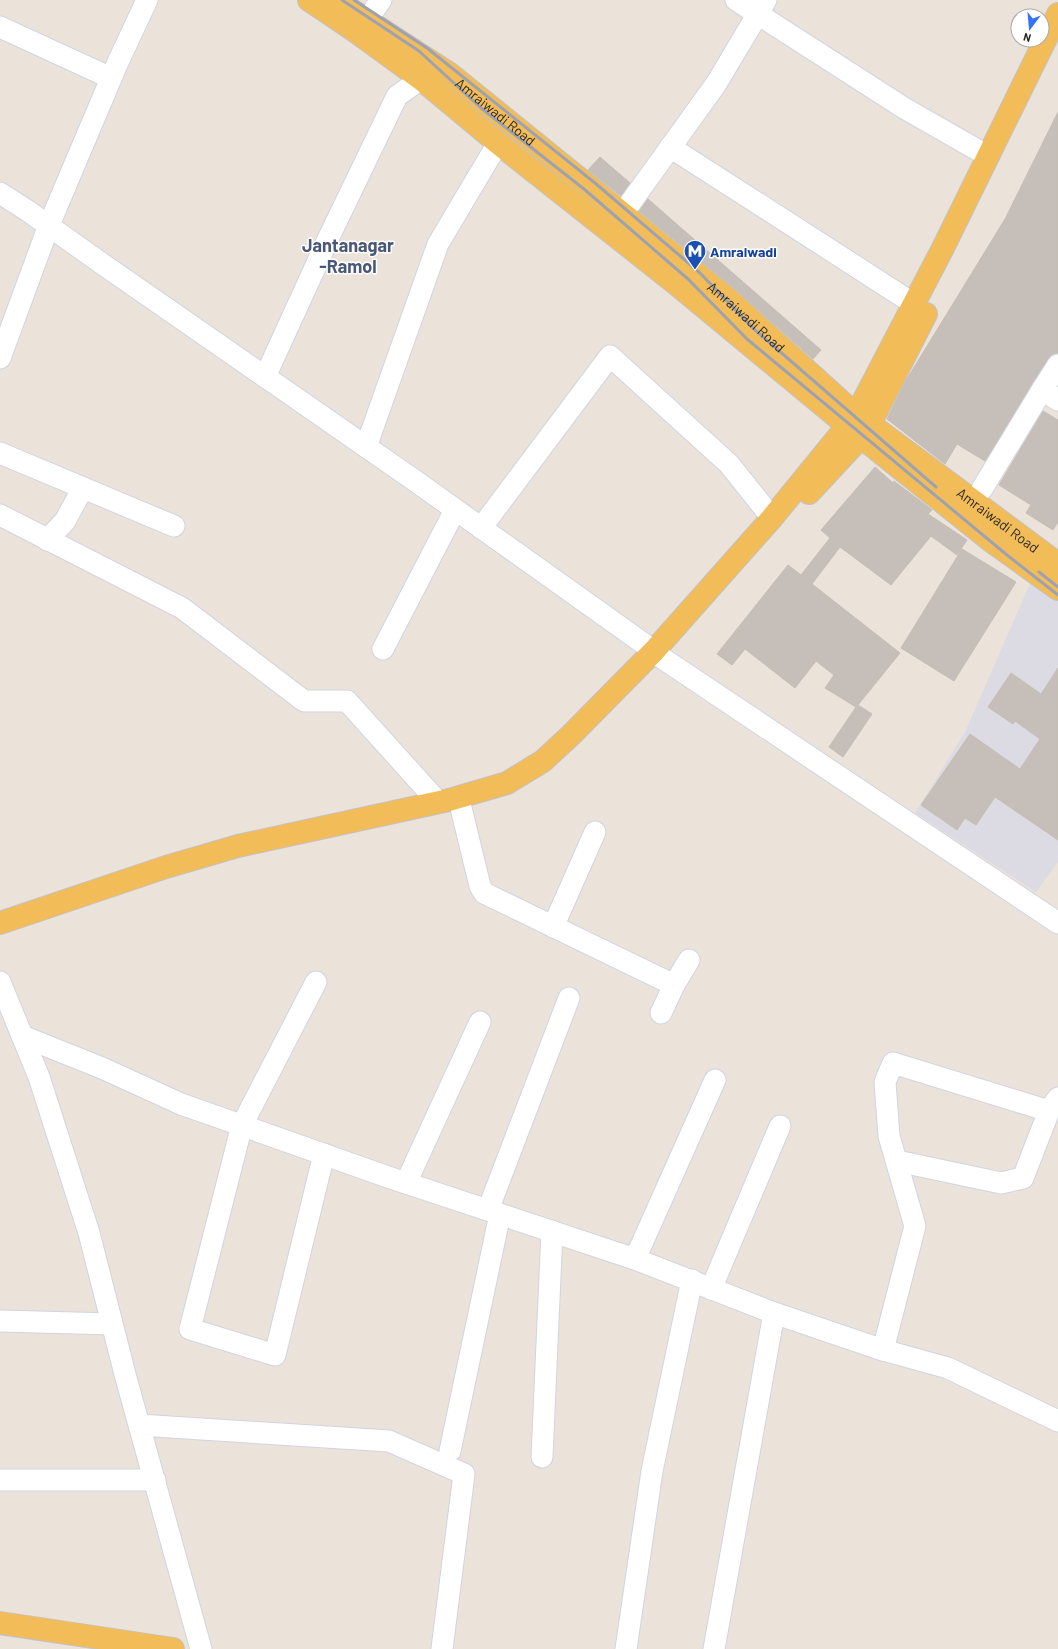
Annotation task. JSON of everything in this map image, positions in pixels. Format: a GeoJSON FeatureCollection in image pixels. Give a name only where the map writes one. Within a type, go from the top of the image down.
{"type":"FeatureCollection","features":[{"type":"Feature","properties":{"kind":"main road"},"geometry":{"type":"LineString","coordinates":[[309,0],[355,30],[421,79],[498,143],[681,288],[858,425],[992,541],[1058,589]]}},
{"type":"Feature","properties":{"kind":"main road","name":"Amraiwadi Road"},"geometry":{"type":"LineString","coordinates":[[336,0],[450,74],[623,213],[727,298],[858,425],[1058,564]]}},
{"type":"Feature","properties":{"kind":"main road"},"geometry":{"type":"LineString","coordinates":[[0,923],[166,867],[238,846],[438,802],[507,783],[542,761],[658,654],[772,518],[858,425],[914,304],[1058,14]]}},
{"type":"Feature","properties":{"kind":"main road"},"geometry":{"type":"LineString","coordinates":[[0,934],[170,877],[241,857],[461,808],[512,793],[549,770],[579,743],[858,425],[956,254],[1058,45]]}},
{"type":"Feature","properties":{"kind":"main road"},"geometry":{"type":"LineString","coordinates":[[0,1623],[173,1649]]}},
{"type":"Feature","properties":{"kind":"street"},"geometry":{"type":"LineString","coordinates":[[0,358],[49,226],[111,78],[147,0]]}},
{"type":"Feature","properties":{"kind":"street"},"geometry":{"type":"LineString","coordinates":[[367,20],[381,0]]}},
{"type":"Feature","properties":{"kind":"street"},"geometry":{"type":"LineString","coordinates":[[736,0],[762,7],[904,108],[988,156]]}},
{"type":"Feature","properties":{"kind":"street"},"geometry":{"type":"LineString","coordinates":[[623,213],[716,84],[762,7]]}},
{"type":"Feature","properties":{"kind":"street"},"geometry":{"type":"LineString","coordinates":[[0,27],[111,78]]}},
{"type":"Feature","properties":{"kind":"street"},"geometry":{"type":"LineString","coordinates":[[265,377],[329,237],[397,96],[421,79]]}},
{"type":"Feature","properties":{"kind":"street"},"geometry":{"type":"LineString","coordinates":[[366,447],[438,244],[498,143]]}},
{"type":"Feature","properties":{"kind":"street"},"geometry":{"type":"LineString","coordinates":[[670,147],[914,304]]}},
{"type":"Feature","properties":{"kind":"street"},"geometry":{"type":"LineString","coordinates":[[0,193],[366,447],[658,654],[1058,923]]}},
{"type":"Feature","properties":{"kind":"street"},"geometry":{"type":"LineString","coordinates":[[480,528],[610,356],[729,464],[772,518]]}},
{"type":"Feature","properties":{"kind":"street"},"geometry":{"type":"LineString","coordinates":[[982,490],[1050,395],[1058,365]]}},
{"type":"Feature","properties":{"kind":"street"},"geometry":{"type":"LineString","coordinates":[[0,454],[174,526]]}},
{"type":"Feature","properties":{"kind":"street"},"geometry":{"type":"LineString","coordinates":[[47,540],[65,521],[83,488]]}},
{"type":"Feature","properties":{"kind":"street"},"geometry":{"type":"LineString","coordinates":[[383,649],[455,510]]}},
{"type":"Feature","properties":{"kind":"street"},"geometry":{"type":"LineString","coordinates":[[0,516],[182,608],[304,701],[347,701],[438,802]]}},
{"type":"Feature","properties":{"kind":"street"},"geometry":{"type":"LineString","coordinates":[[461,808],[480,886],[484,893],[674,985]]}},
{"type":"Feature","properties":{"kind":"street"},"geometry":{"type":"LineString","coordinates":[[553,927],[595,832]]}},
{"type":"Feature","properties":{"kind":"street"},"geometry":{"type":"LineString","coordinates":[[660,1013],[689,960]]}},
{"type":"Feature","properties":{"kind":"street"},"geometry":{"type":"LineString","coordinates":[[0,982],[39,1077],[86,1225],[139,1425],[202,1649]]}},
{"type":"Feature","properties":{"kind":"street"},"geometry":{"type":"LineString","coordinates":[[316,982],[242,1125],[190,1329],[275,1355],[324,1154]]}},
{"type":"Feature","properties":{"kind":"street"},"geometry":{"type":"LineString","coordinates":[[450,1451],[494,1212],[569,998]]}},
{"type":"Feature","properties":{"kind":"street"},"geometry":{"type":"LineString","coordinates":[[406,1183],[480,1022]]}},
{"type":"Feature","properties":{"kind":"street"},"geometry":{"type":"LineString","coordinates":[[22,1036],[102,1068],[182,1104],[406,1183],[635,1258],[711,1289],[883,1350],[948,1368],[1058,1421]]}},
{"type":"Feature","properties":{"kind":"street"},"geometry":{"type":"LineString","coordinates":[[883,1350],[915,1226],[889,1136],[885,1082],[893,1062],[1054,1104],[1024,1178],[1001,1183],[897,1161]]}},
{"type":"Feature","properties":{"kind":"street"},"geometry":{"type":"LineString","coordinates":[[635,1258],[715,1080]]}},
{"type":"Feature","properties":{"kind":"street"},"geometry":{"type":"LineString","coordinates":[[711,1289],[780,1126]]}},
{"type":"Feature","properties":{"kind":"street"},"geometry":{"type":"LineString","coordinates":[[542,1457],[552,1231]]}},
{"type":"Feature","properties":{"kind":"street"},"geometry":{"type":"LineString","coordinates":[[626,1649],[652,1470],[692,1280]]}},
{"type":"Feature","properties":{"kind":"street"},"geometry":{"type":"LineString","coordinates":[[714,1649],[774,1312]]}},
{"type":"Feature","properties":{"kind":"street"},"geometry":{"type":"LineString","coordinates":[[0,1321],[112,1324]]}},
{"type":"Feature","properties":{"kind":"street"},"geometry":{"type":"LineString","coordinates":[[139,1425],[389,1441],[464,1474],[442,1649]]}},
{"type":"Feature","properties":{"kind":"street"},"geometry":{"type":"LineString","coordinates":[[0,1480],[155,1480]]}},
{"type":"Feature","properties":{"kind":"shaded area"},"geometry":{"type":"Polygon","coordinates":[[[1032,579],[1058,597],[1058,862],[1036,892],[915,813],[965,732],[1032,579]]]}},
{"type":"Feature","properties":{"kind":"building"},"geometry":{"type":"Polygon","coordinates":[[[1058,112],[1058,353],[1052,355],[1048,359],[985,461],[957,444],[945,464],[887,419],[905,382],[1005,219],[1058,112]]]}},
{"type":"Feature","properties":{"kind":"building"},"geometry":{"type":"Polygon","coordinates":[[[600,157],[630,183],[621,196],[588,170],[600,157]]]}},
{"type":"Feature","properties":{"kind":"building"},"geometry":{"type":"Polygon","coordinates":[[[648,199],[821,350],[813,359],[735,289],[639,211],[648,199]]]}},
{"type":"Feature","properties":{"kind":"building"},"geometry":{"type":"Polygon","coordinates":[[[1043,411],[1058,420],[1058,522],[1053,530],[1026,513],[1031,505],[999,485],[1043,411]]]}},
{"type":"Feature","properties":{"kind":"building"},"geometry":{"type":"Polygon","coordinates":[[[875,467],[893,483],[894,481],[932,510],[928,514],[967,540],[957,555],[931,536],[891,585],[840,547],[812,584],[900,653],[858,705],[872,714],[843,757],[829,747],[856,707],[825,688],[834,675],[816,661],[795,688],[745,649],[732,665],[717,654],[788,565],[801,575],[830,538],[821,530],[875,467]]]}},
{"type":"Feature","properties":{"kind":"building"},"geometry":{"type":"Polygon","coordinates":[[[962,549],[1016,582],[954,681],[901,648],[962,549]]]}},
{"type":"Feature","properties":{"kind":"building"},"geometry":{"type":"Polygon","coordinates":[[[1058,668],[1058,840],[995,797],[976,825],[965,818],[957,830],[921,805],[970,734],[1020,769],[1040,739],[1015,721],[1013,724],[988,707],[1011,673],[1041,694],[1058,668]]]}},
{"type":"Feature","properties":{"kind":"railway"},"geometry":{"type":"LineString","coordinates":[[342,0],[419,51],[481,108],[584,189],[688,279],[747,339],[1007,555],[1058,595]]}},
{"type":"Feature","properties":{"kind":"railway"},"geometry":{"type":"LineString","coordinates":[[354,0],[427,48],[595,183],[700,273],[755,330],[936,487]]}},
{"type":"Feature","properties":{"kind":"railway"},"geometry":{"type":"LineString","coordinates":[[1039,572],[1058,587]]}},
{"type":"Feature","properties":{"kind":"place","name":"Amraiwadi"},"geometry":{"type":"Point","coordinates":[695,270]}},
{"type":"Feature","properties":{"kind":"district","name":"Jantanagar -Ramol"},"geometry":{"type":"Point","coordinates":[348,255]}}]}
